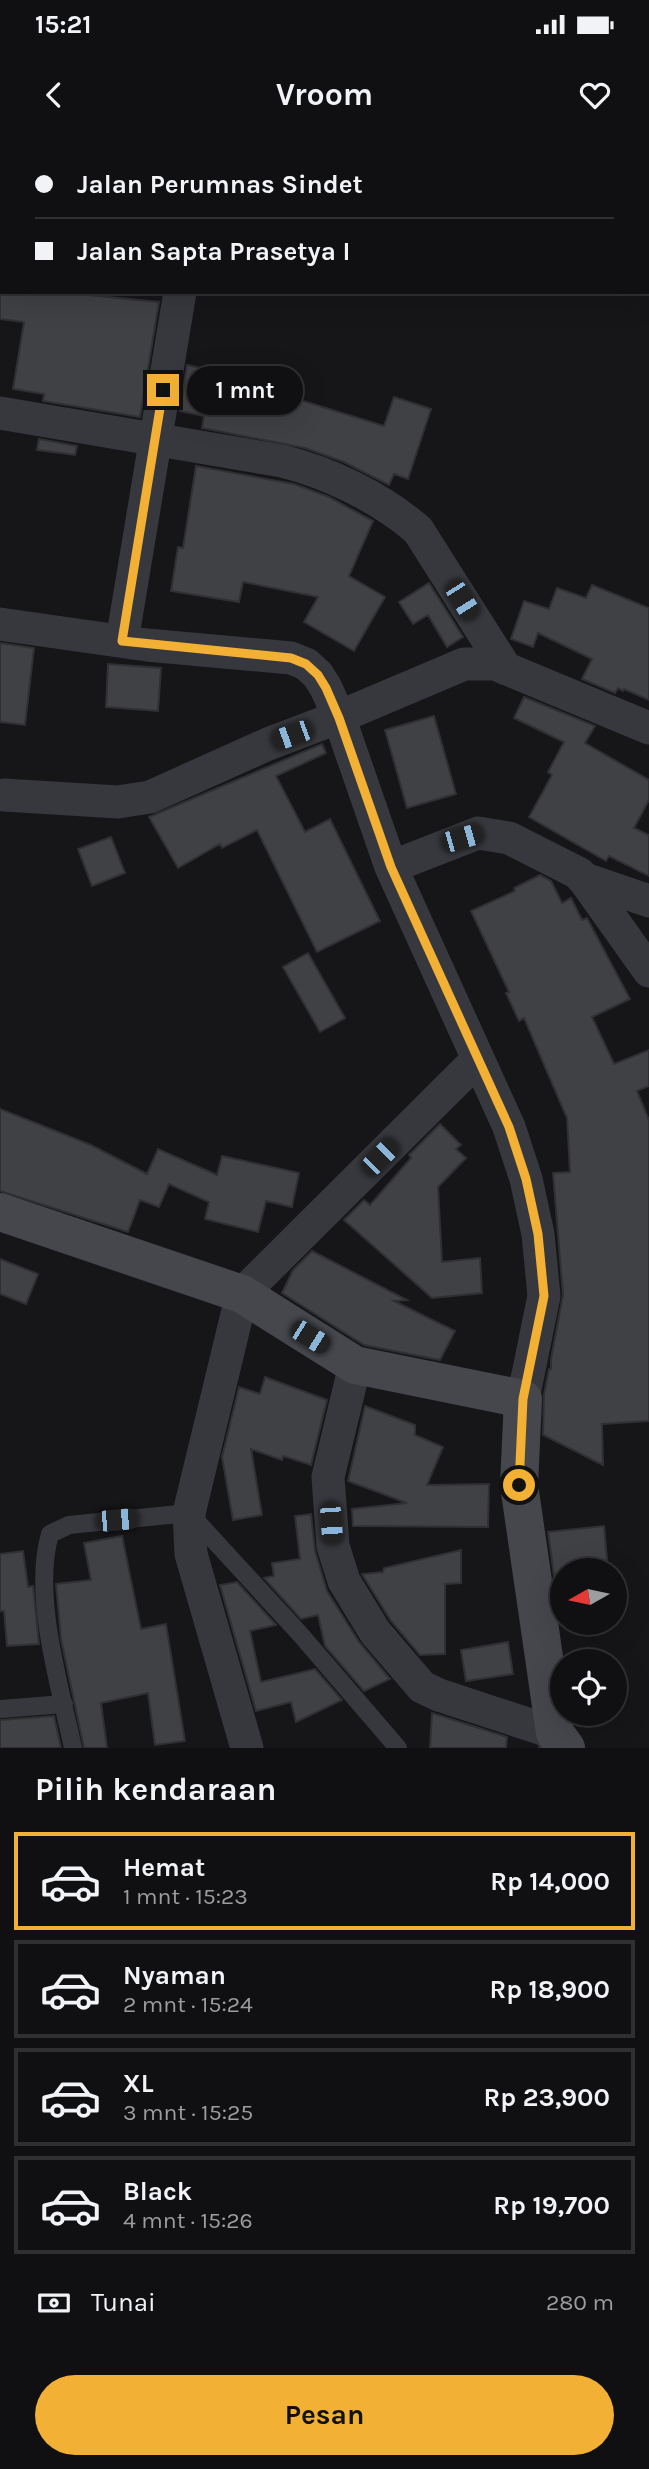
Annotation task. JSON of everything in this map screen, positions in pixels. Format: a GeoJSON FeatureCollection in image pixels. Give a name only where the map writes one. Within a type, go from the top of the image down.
{"type":"FeatureCollection","features":[{"type":"Feature","properties":{"kind":"street"},"geometry":{"type":"LineString","coordinates":[[122,641],[180,294]]}},
{"type":"Feature","properties":{"kind":"street"},"geometry":{"type":"LineString","coordinates":[[0,413],[154,438],[314,469],[399,514],[418,530],[506,669]]}},
{"type":"Feature","properties":{"kind":"street"},"geometry":{"type":"LineString","coordinates":[[0,624],[122,641],[291,658],[306,664],[318,675],[339,718],[391,867],[509,1127],[526,1179],[538,1234],[544,1296],[523,1399],[519,1485],[559,1743]]}},
{"type":"Feature","properties":{"kind":"street"},"geometry":{"type":"LineString","coordinates":[[4,795],[118,802],[150,797],[268,744],[339,718],[454,667],[484,663],[506,669],[649,728]]}},
{"type":"Feature","properties":{"kind":"street"},"geometry":{"type":"LineString","coordinates":[[391,867],[462,838],[478,833],[494,833],[534,849],[582,878],[649,901]]}},
{"type":"Feature","properties":{"kind":"street"},"geometry":{"type":"LineString","coordinates":[[582,878],[649,971]]}},
{"type":"Feature","properties":{"kind":"street"},"geometry":{"type":"LineString","coordinates":[[247,1748],[191,1554],[189,1513],[242,1294],[478,1059]]}},
{"type":"Feature","properties":{"kind":"street"},"geometry":{"type":"LineString","coordinates":[[0,1212],[242,1294],[355,1365],[523,1399]]}},
{"type":"Feature","properties":{"kind":"street"},"geometry":{"type":"LineString","coordinates":[[355,1365],[328,1477],[333,1546],[344,1581],[375,1632],[422,1687],[559,1743]]}},
{"type":"Feature","properties":{"kind":"lane"},"geometry":{"type":"LineString","coordinates":[[73,1748],[45,1603],[44,1570],[51,1534],[69,1525],[189,1513],[300,1634],[398,1748]]}},
{"type":"Feature","properties":{"kind":"lane"},"geometry":{"type":"LineString","coordinates":[[1,1709],[64,1704]]}},
{"type":"Feature","properties":{"kind":"building"},"geometry":{"type":"Polygon","coordinates":[[[0,294],[78,294],[159,302],[140,417],[43,401],[44,394],[13,389],[24,322],[0,319],[0,294]]]}},
{"type":"Feature","properties":{"kind":"building"},"geometry":{"type":"Polygon","coordinates":[[[187,365],[272,384],[271,391],[384,426],[394,397],[431,409],[408,479],[394,474],[389,485],[344,462],[305,448],[202,428],[204,416],[180,411],[187,365]]]}},
{"type":"Feature","properties":{"kind":"building"},"geometry":{"type":"Polygon","coordinates":[[[39,439],[77,446],[75,455],[37,450],[39,439]]]}},
{"type":"Feature","properties":{"kind":"building"},"geometry":{"type":"Polygon","coordinates":[[[196,466],[294,484],[329,497],[373,521],[349,576],[385,597],[354,651],[304,622],[318,597],[243,582],[239,602],[171,591],[178,547],[183,548],[196,466]]]}},
{"type":"Feature","properties":{"kind":"building"},"geometry":{"type":"Polygon","coordinates":[[[429,583],[463,637],[447,647],[428,615],[413,624],[399,602],[429,583]]]}},
{"type":"Feature","properties":{"kind":"building"},"geometry":{"type":"Polygon","coordinates":[[[592,585],[649,608],[649,700],[624,689],[623,691],[618,688],[615,693],[582,679],[592,659],[538,633],[533,647],[511,639],[524,601],[549,609],[557,588],[586,598],[592,585]]]}},
{"type":"Feature","properties":{"kind":"building"},"geometry":{"type":"Polygon","coordinates":[[[0,643],[34,648],[25,725],[0,722],[0,643]]]}},
{"type":"Feature","properties":{"kind":"building"},"geometry":{"type":"Polygon","coordinates":[[[108,664],[161,668],[158,711],[106,707],[108,664]]]}},
{"type":"Feature","properties":{"kind":"building"},"geometry":{"type":"Polygon","coordinates":[[[524,697],[595,726],[585,743],[649,780],[649,800],[634,828],[649,835],[649,876],[609,856],[606,861],[529,817],[552,775],[548,772],[564,742],[514,718],[524,697]]]}},
{"type":"Feature","properties":{"kind":"building"},"geometry":{"type":"Polygon","coordinates":[[[434,716],[456,794],[407,808],[385,730],[434,716]]]}},
{"type":"Feature","properties":{"kind":"building"},"geometry":{"type":"Polygon","coordinates":[[[322,744],[326,753],[276,776],[305,832],[330,819],[380,921],[317,952],[257,830],[222,848],[220,844],[178,868],[149,817],[322,744]]]}},
{"type":"Feature","properties":{"kind":"building"},"geometry":{"type":"Polygon","coordinates":[[[111,837],[125,873],[92,886],[78,849],[111,837]]]}},
{"type":"Feature","properties":{"kind":"building"},"geometry":{"type":"Polygon","coordinates":[[[540,875],[551,881],[562,903],[571,898],[582,920],[587,918],[630,999],[592,1017],[614,1064],[649,1050],[649,1086],[637,1091],[649,1120],[649,1421],[602,1424],[603,1465],[543,1435],[544,1394],[551,1369],[563,1295],[553,1173],[570,1172],[567,1118],[524,1018],[519,1021],[506,993],[509,992],[471,911],[515,891],[514,888],[540,875]]]}},
{"type":"Feature","properties":{"kind":"building"},"geometry":{"type":"Polygon","coordinates":[[[308,953],[345,1018],[320,1032],[283,967],[308,953]]]}},
{"type":"Feature","properties":{"kind":"building"},"geometry":{"type":"Polygon","coordinates":[[[0,1109],[91,1145],[147,1174],[158,1149],[217,1175],[222,1156],[299,1173],[292,1207],[266,1201],[258,1232],[205,1219],[209,1202],[169,1184],[159,1207],[140,1200],[128,1232],[0,1191],[0,1109]]]}},
{"type":"Feature","properties":{"kind":"building"},"geometry":{"type":"Polygon","coordinates":[[[440,1124],[461,1145],[456,1149],[466,1158],[438,1187],[442,1262],[480,1258],[482,1293],[432,1298],[344,1220],[364,1200],[370,1205],[411,1158],[409,1155],[440,1124]]]}},
{"type":"Feature","properties":{"kind":"building"},"geometry":{"type":"Polygon","coordinates":[[[312,1251],[407,1300],[394,1301],[455,1331],[440,1360],[364,1345],[282,1293],[293,1270],[312,1251]]]}},
{"type":"Feature","properties":{"kind":"building"},"geometry":{"type":"Polygon","coordinates":[[[0,1259],[38,1274],[26,1304],[0,1294],[0,1259]]]}},
{"type":"Feature","properties":{"kind":"building"},"geometry":{"type":"Polygon","coordinates":[[[265,1377],[327,1400],[311,1465],[283,1456],[282,1460],[251,1449],[262,1515],[233,1520],[222,1457],[239,1387],[260,1394],[265,1377]]]}},
{"type":"Feature","properties":{"kind":"building"},"geometry":{"type":"Polygon","coordinates":[[[365,1406],[415,1425],[415,1435],[443,1447],[427,1485],[489,1484],[488,1527],[353,1526],[352,1509],[407,1503],[348,1481],[365,1406]]]}},
{"type":"Feature","properties":{"kind":"building"},"geometry":{"type":"Polygon","coordinates":[[[311,1514],[315,1551],[327,1591],[359,1642],[390,1679],[364,1691],[325,1646],[318,1615],[301,1619],[264,1578],[274,1576],[272,1563],[300,1559],[295,1516],[311,1514]]]}},
{"type":"Feature","properties":{"kind":"building"},"geometry":{"type":"Polygon","coordinates":[[[604,1526],[607,1558],[552,1558],[548,1532],[604,1526]]]}},
{"type":"Feature","properties":{"kind":"building"},"geometry":{"type":"Polygon","coordinates":[[[122,1536],[141,1629],[166,1624],[185,1741],[155,1745],[148,1693],[101,1703],[107,1748],[84,1748],[61,1639],[56,1584],[91,1580],[84,1543],[122,1536]]]}},
{"type":"Feature","properties":{"kind":"building"},"geometry":{"type":"Polygon","coordinates":[[[461,1550],[461,1583],[445,1584],[445,1654],[420,1655],[391,1621],[362,1574],[383,1572],[384,1568],[461,1550]]]}},
{"type":"Feature","properties":{"kind":"building"},"geometry":{"type":"Polygon","coordinates":[[[23,1551],[28,1587],[33,1586],[39,1644],[7,1646],[4,1611],[0,1611],[0,1554],[23,1551]]]}},
{"type":"Feature","properties":{"kind":"building"},"geometry":{"type":"Polygon","coordinates":[[[237,1582],[276,1625],[250,1631],[261,1682],[315,1669],[342,1700],[296,1722],[291,1702],[256,1711],[220,1585],[237,1582]]]}},
{"type":"Feature","properties":{"kind":"building"},"geometry":{"type":"Polygon","coordinates":[[[508,1642],[513,1674],[466,1681],[461,1650],[508,1642]]]}},
{"type":"Feature","properties":{"kind":"building"},"geometry":{"type":"Polygon","coordinates":[[[432,1713],[507,1737],[506,1748],[430,1748],[432,1713]]]}},
{"type":"Feature","properties":{"kind":"building"},"geometry":{"type":"Polygon","coordinates":[[[54,1716],[61,1748],[0,1748],[0,1720],[54,1716]]]}},
{"type":"Feature","properties":{"kind":"route"},"geometry":{"type":"LineString","coordinates":[[163,390],[122,641],[291,658],[306,664],[318,675],[326,688],[391,867],[509,1127],[526,1179],[538,1234],[544,1296],[523,1399],[519,1485]]}}]}
